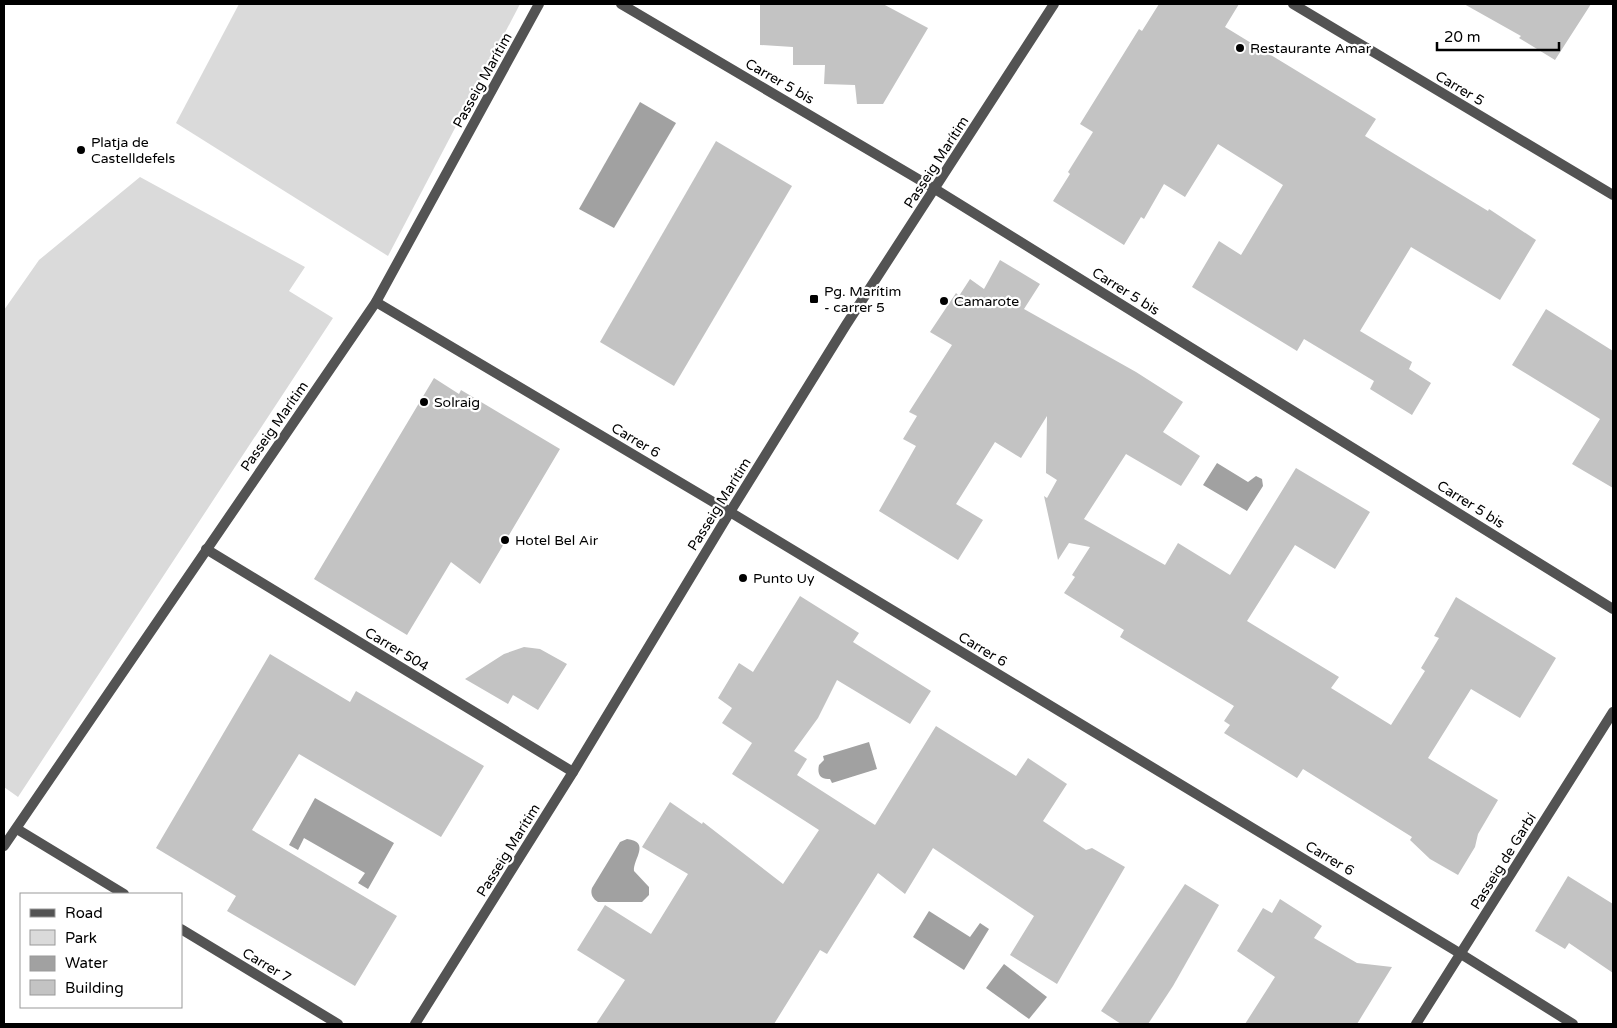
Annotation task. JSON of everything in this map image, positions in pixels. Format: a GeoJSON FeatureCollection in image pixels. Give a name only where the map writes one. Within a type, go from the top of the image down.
{"type":"FeatureCollection","features":[{"type":"Feature","properties":{"kind":"street","name":"Passeig Marítim"},"geometry":{"type":"LineString","coordinates":[[4,846],[376,302],[540,4]]}},
{"type":"Feature","properties":{"kind":"street","name":"Carrer 5 bis"},"geometry":{"type":"LineString","coordinates":[[621,4],[935,189],[1613,609]]}},
{"type":"Feature","properties":{"kind":"street","name":"Passeig Marítim"},"geometry":{"type":"LineString","coordinates":[[415,1024],[573,772],[730,512],[846,326],[1054,4]]}},
{"type":"Feature","properties":{"kind":"street","name":"Carrer 5"},"geometry":{"type":"LineString","coordinates":[[1293,4],[1613,195]]}},
{"type":"Feature","properties":{"kind":"street","name":"Carrer 6"},"geometry":{"type":"LineString","coordinates":[[376,302],[730,512],[1461,954],[1573,1024]]}},
{"type":"Feature","properties":{"kind":"street","name":"Carrer 504"},"geometry":{"type":"LineString","coordinates":[[206,549],[573,772]]}},
{"type":"Feature","properties":{"kind":"street","name":"Passeig de Garbí"},"geometry":{"type":"LineString","coordinates":[[1416,1024],[1613,712]]}},
{"type":"Feature","properties":{"kind":"street"},"geometry":{"type":"LineString","coordinates":[[17,829],[122,893]]}},
{"type":"Feature","properties":{"kind":"street","name":"Carrer 7"},"geometry":{"type":"LineString","coordinates":[[182,930],[338,1024]]}},
{"type":"Feature","properties":{"kind":"green space"},"geometry":{"type":"Polygon","coordinates":[[[239,4],[520,4],[388,256],[176,123],[239,4]]]}},
{"type":"Feature","properties":{"kind":"green space"},"geometry":{"type":"Polygon","coordinates":[[[140,177],[305,267],[289,291],[333,318],[18,797],[4,787],[4,310],[39,260],[140,177]]]}},
{"type":"Feature","properties":{"kind":"water"},"geometry":{"type":"Polygon","coordinates":[[[640,102],[676,123],[614,228],[579,209],[640,102]]]}},
{"type":"Feature","properties":{"kind":"water"},"geometry":{"type":"Polygon","coordinates":[[[1217,463],[1248,482],[1256,476],[1262,479],[1263,486],[1247,511],[1203,485],[1217,463]]]}},
{"type":"Feature","properties":{"kind":"water"},"geometry":{"type":"Polygon","coordinates":[[[869,742],[877,769],[832,783],[830,779],[824,779],[820,776],[818,768],[824,760],[823,756],[869,742]]]}},
{"type":"Feature","properties":{"kind":"water"},"geometry":{"type":"Polygon","coordinates":[[[315,798],[394,843],[368,889],[358,883],[365,873],[304,838],[298,850],[289,845],[315,798]]]}},
{"type":"Feature","properties":{"kind":"water"},"geometry":{"type":"Polygon","coordinates":[[[627,839],[638,844],[639,852],[634,871],[649,887],[649,895],[642,902],[598,902],[592,896],[592,888],[620,842],[627,839]]]}},
{"type":"Feature","properties":{"kind":"water"},"geometry":{"type":"Polygon","coordinates":[[[929,911],[970,937],[980,923],[989,929],[964,970],[913,937],[929,911]]]}},
{"type":"Feature","properties":{"kind":"water"},"geometry":{"type":"Polygon","coordinates":[[[1004,964],[1047,997],[1029,1019],[986,988],[1004,964]]]}},
{"type":"Feature","properties":{"kind":"building"},"geometry":{"type":"Polygon","coordinates":[[[760,4],[883,4],[928,28],[883,104],[857,104],[855,85],[824,84],[825,65],[793,65],[793,47],[760,45],[760,4]]]}},
{"type":"Feature","properties":{"kind":"building"},"geometry":{"type":"Polygon","coordinates":[[[1159,4],[1239,4],[1225,27],[1376,119],[1365,136],[1488,211],[1489,209],[1536,240],[1500,300],[1411,247],[1360,331],[1412,362],[1409,369],[1431,383],[1412,415],[1370,389],[1374,381],[1304,339],[1297,351],[1192,287],[1219,241],[1241,255],[1283,185],[1218,144],[1185,197],[1164,184],[1144,219],[1141,217],[1124,245],[1053,201],[1070,174],[1068,172],[1093,132],[1080,124],[1139,29],[1142,31],[1159,4]]]}},
{"type":"Feature","properties":{"kind":"building"},"geometry":{"type":"Polygon","coordinates":[[[1464,4],[1591,4],[1555,60],[1519,38],[1521,36],[1464,4]]]}},
{"type":"Feature","properties":{"kind":"building"},"geometry":{"type":"Polygon","coordinates":[[[716,141],[792,186],[674,386],[600,342],[716,141]]]}},
{"type":"Feature","properties":{"kind":"building"},"geometry":{"type":"Polygon","coordinates":[[[1000,260],[1040,284],[1024,309],[1136,372],[1183,402],[1163,432],[1200,456],[1181,486],[1126,454],[1084,519],[1165,565],[1178,543],[1230,575],[1296,468],[1370,512],[1335,569],[1295,545],[1247,621],[1339,677],[1331,688],[1391,725],[1425,671],[1421,668],[1439,638],[1434,636],[1456,597],[1556,658],[1520,718],[1471,689],[1428,758],[1498,800],[1478,834],[1475,847],[1458,875],[1430,859],[1410,840],[1412,837],[1303,769],[1297,778],[1224,733],[1230,725],[1224,721],[1234,706],[1120,637],[1124,630],[1064,593],[1075,577],[1072,575],[1090,547],[1069,543],[1058,560],[1044,496],[1047,498],[1057,480],[1046,473],[1047,416],[1021,458],[995,442],[956,504],[983,520],[958,560],[879,511],[916,446],[903,439],[917,416],[909,412],[952,345],[930,332],[956,293],[959,296],[970,279],[984,289],[1000,260]]]}},
{"type":"Feature","properties":{"kind":"building"},"geometry":{"type":"Polygon","coordinates":[[[1546,309],[1613,351],[1613,488],[1572,464],[1600,419],[1512,365],[1546,309]]]}},
{"type":"Feature","properties":{"kind":"building"},"geometry":{"type":"Polygon","coordinates":[[[434,378],[459,394],[461,390],[560,449],[480,584],[451,562],[407,635],[314,579],[434,378]]]}},
{"type":"Feature","properties":{"kind":"building"},"geometry":{"type":"Polygon","coordinates":[[[800,596],[859,633],[853,642],[931,691],[910,724],[837,680],[818,718],[794,751],[807,759],[797,775],[875,825],[936,726],[1016,776],[1028,758],[1067,784],[1043,821],[1086,850],[1092,848],[1125,867],[1057,984],[1010,955],[1034,916],[933,848],[905,894],[878,873],[827,954],[820,950],[774,1024],[596,1024],[625,980],[577,950],[605,905],[651,934],[688,874],[642,847],[670,802],[702,824],[703,822],[783,884],[819,830],[732,774],[752,743],[722,723],[732,708],[718,698],[739,663],[753,672],[800,596]]]}},
{"type":"Feature","properties":{"kind":"building"},"geometry":{"type":"Polygon","coordinates":[[[524,647],[540,649],[567,664],[538,710],[513,695],[508,704],[465,679],[504,654],[524,647]]]}},
{"type":"Feature","properties":{"kind":"building"},"geometry":{"type":"Polygon","coordinates":[[[270,654],[350,702],[356,691],[484,766],[441,837],[299,754],[252,830],[397,916],[355,986],[227,911],[236,896],[156,848],[270,654]]]}},
{"type":"Feature","properties":{"kind":"building"},"geometry":{"type":"Polygon","coordinates":[[[1568,876],[1613,904],[1613,973],[1569,943],[1565,949],[1535,931],[1568,876]]]}},
{"type":"Feature","properties":{"kind":"building"},"geometry":{"type":"Polygon","coordinates":[[[1185,884],[1219,905],[1173,986],[1148,1024],[1121,1024],[1101,1011],[1185,884]]]}},
{"type":"Feature","properties":{"kind":"building"},"geometry":{"type":"Polygon","coordinates":[[[1280,899],[1322,926],[1314,938],[1357,963],[1392,967],[1357,1024],[1245,1024],[1275,977],[1237,951],[1263,908],[1272,913],[1280,899]]]}},
{"type":"Feature","properties":{"kind":"place","name":"Restaurante Amar"},"geometry":{"type":"Point","coordinates":[1240,48]}},
{"type":"Feature","properties":{"kind":"place","name":"Platja de Castelldefels"},"geometry":{"type":"Point","coordinates":[81,150]}},
{"type":"Feature","properties":{"kind":"place","name":"Pg. Marítim - carrer 5"},"geometry":{"type":"Point","coordinates":[814,299]}},
{"type":"Feature","properties":{"kind":"place","name":"Camarote"},"geometry":{"type":"Point","coordinates":[944,301]}},
{"type":"Feature","properties":{"kind":"place","name":"Solraig"},"geometry":{"type":"Point","coordinates":[424,402]}},
{"type":"Feature","properties":{"kind":"place","name":"Hotel Bel Air"},"geometry":{"type":"Point","coordinates":[505,540]}},
{"type":"Feature","properties":{"kind":"place","name":"Punto Uy"},"geometry":{"type":"Point","coordinates":[743,578]}}]}
